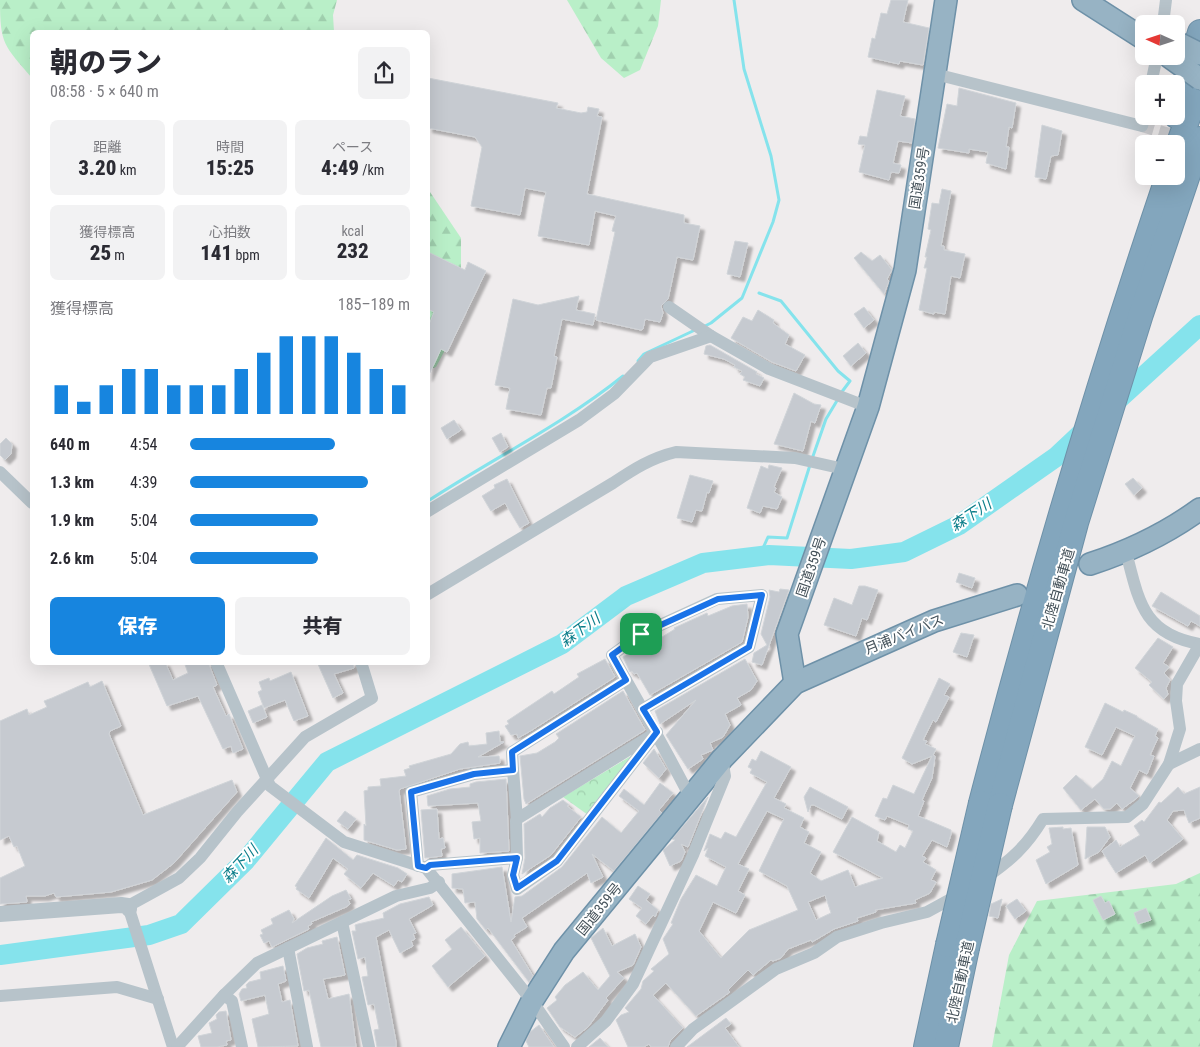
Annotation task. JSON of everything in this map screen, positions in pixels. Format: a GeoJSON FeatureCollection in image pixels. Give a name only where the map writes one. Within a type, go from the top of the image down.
{"type":"FeatureCollection","features":[{"type":"Feature","properties":{"kind":"highway","name":"国道359号"},"geometry":{"type":"LineString","coordinates":[[509,1047],[532,1001],[564,951],[690,797],[722,760],[795,683],[787,634],[844,469],[868,406],[906,270],[946,0]]}},
{"type":"Feature","properties":{"kind":"highway"},"geometry":{"type":"LineString","coordinates":[[1083,0],[1135,33]]}},
{"type":"Feature","properties":{"kind":"highway"},"geometry":{"type":"LineString","coordinates":[[1090,0],[1135,22]]}},
{"type":"Feature","properties":{"kind":"highway"},"geometry":{"type":"LineString","coordinates":[[1090,0],[1135,27]]}},
{"type":"Feature","properties":{"kind":"highway"},"geometry":{"type":"LineString","coordinates":[[1185,84],[1200,32]]}},
{"type":"Feature","properties":{"kind":"highway"},"geometry":{"type":"LineString","coordinates":[[1185,53],[1200,54]]}},
{"type":"Feature","properties":{"kind":"highway"},"geometry":{"type":"LineString","coordinates":[[1185,59],[1200,66]]}},
{"type":"Feature","properties":{"kind":"highway"},"geometry":{"type":"LineString","coordinates":[[1181,135],[1200,81],[1183,65]]}},
{"type":"Feature","properties":{"kind":"highway","name":"北陸自動車道"},"geometry":{"type":"LineString","coordinates":[[1130,318],[1153,278],[1200,139]]}},
{"type":"Feature","properties":{"kind":"highway"},"geometry":{"type":"LineString","coordinates":[[1153,278],[1172,234],[1200,154]]}},
{"type":"Feature","properties":{"kind":"highway"},"geometry":{"type":"LineString","coordinates":[[1130,318],[1157,185]]}},
{"type":"Feature","properties":{"kind":"highway","name":"北陸自動車道"},"geometry":{"type":"LineString","coordinates":[[926,1047],[957,947],[991,804],[1020,653],[1068,520],[1130,318],[1166,185]]}},
{"type":"Feature","properties":{"kind":"highway"},"geometry":{"type":"LineString","coordinates":[[1090,564],[1126,552],[1186,519],[1200,509]]}},
{"type":"Feature","properties":{"kind":"highway","name":"月浦バイパス"},"geometry":{"type":"LineString","coordinates":[[795,683],[934,621],[1017,595]]}},
{"type":"Feature","properties":{"kind":"highway","name":"北陸自動車道"},"geometry":{"type":"LineString","coordinates":[[946,1047],[957,947]]}},
{"type":"Feature","properties":{"kind":"street"},"geometry":{"type":"LineString","coordinates":[[1164,15],[1166,0]]}},
{"type":"Feature","properties":{"kind":"street"},"geometry":{"type":"LineString","coordinates":[[935,74],[1135,124]]}},
{"type":"Feature","properties":{"kind":"street"},"geometry":{"type":"LineString","coordinates":[[669,307],[708,334],[770,370],[868,406]]}},
{"type":"Feature","properties":{"kind":"street"},"geometry":{"type":"LineString","coordinates":[[430,510],[578,420],[614,394],[650,357],[708,334]]}},
{"type":"Feature","properties":{"kind":"street"},"geometry":{"type":"LineString","coordinates":[[430,593],[613,483],[643,462],[658,456],[676,452],[795,458],[844,469]]}},
{"type":"Feature","properties":{"kind":"street"},"geometry":{"type":"LineString","coordinates":[[0,472],[30,501]]}},
{"type":"Feature","properties":{"kind":"street"},"geometry":{"type":"LineString","coordinates":[[676,1047],[693,1029],[776,969],[814,953],[837,937],[881,923],[927,912],[972,888],[1011,860],[1029,842],[1043,819],[1127,818],[1143,804],[1169,764],[1180,729],[1176,701],[1177,684],[1200,644],[1178,640],[1158,628],[1143,608],[1126,552]]}},
{"type":"Feature","properties":{"kind":"street"},"geometry":{"type":"LineString","coordinates":[[643,709],[749,647],[762,595],[718,599],[641,634],[612,655],[626,680],[643,709],[657,732],[690,797]]}},
{"type":"Feature","properties":{"kind":"street"},"geometry":{"type":"LineString","coordinates":[[217,665],[269,782],[316,822],[344,842],[422,867],[438,882],[532,1001],[564,1047]]}},
{"type":"Feature","properties":{"kind":"street"},"geometry":{"type":"LineString","coordinates":[[0,914],[128,907],[180,878],[269,782],[305,737],[372,698],[362,665]]}},
{"type":"Feature","properties":{"kind":"street"},"geometry":{"type":"LineString","coordinates":[[626,680],[512,752],[517,819],[517,858],[513,875],[517,888],[557,861],[657,732]]}},
{"type":"Feature","properties":{"kind":"street"},"geometry":{"type":"LineString","coordinates":[[517,819],[657,732]]}},
{"type":"Feature","properties":{"kind":"street"},"geometry":{"type":"LineString","coordinates":[[1169,764],[1200,748]]}},
{"type":"Feature","properties":{"kind":"street"},"geometry":{"type":"LineString","coordinates":[[577,1047],[606,1020],[633,984],[693,855],[725,776],[722,760]]}},
{"type":"Feature","properties":{"kind":"street"},"geometry":{"type":"LineString","coordinates":[[422,867],[411,792],[474,774],[513,770]]}},
{"type":"Feature","properties":{"kind":"street"},"geometry":{"type":"LineString","coordinates":[[422,867],[517,858]]}},
{"type":"Feature","properties":{"kind":"street"},"geometry":{"type":"LineString","coordinates":[[128,907],[175,1047],[224,994],[257,963],[396,896],[430,888],[438,882]]}},
{"type":"Feature","properties":{"kind":"street"},"geometry":{"type":"LineString","coordinates":[[342,922],[369,1047]]}},
{"type":"Feature","properties":{"kind":"street"},"geometry":{"type":"LineString","coordinates":[[288,948],[308,1047]]}},
{"type":"Feature","properties":{"kind":"street"},"geometry":{"type":"LineString","coordinates":[[0,996],[117,987],[158,999]]}},
{"type":"Feature","properties":{"kind":"street"},"geometry":{"type":"LineString","coordinates":[[224,994],[232,1001],[242,1047]]}},
{"type":"Feature","properties":{"kind":"green space"},"geometry":{"type":"Polygon","coordinates":[[[0,0],[337,0],[333,15],[334,30],[30,30],[30,76],[10,51],[1,27],[0,0]]]}},
{"type":"Feature","properties":{"kind":"green space"},"geometry":{"type":"Polygon","coordinates":[[[567,0],[661,0],[658,26],[640,70],[624,78],[601,58],[567,0]]]}},
{"type":"Feature","properties":{"kind":"green space"},"geometry":{"type":"Polygon","coordinates":[[[430,192],[461,238],[461,320],[436,367],[430,369],[430,192]]]}},
{"type":"Feature","properties":{"kind":"green space"},"geometry":{"type":"Polygon","coordinates":[[[636,753],[588,815],[563,797],[636,753]]]}},
{"type":"Feature","properties":{"kind":"green space"},"geometry":{"type":"Polygon","coordinates":[[[1200,873],[1200,1047],[992,1047],[1009,955],[1037,901],[1176,884],[1200,873]]]}},
{"type":"Feature","properties":{"kind":"building"},"geometry":{"type":"Polygon","coordinates":[[[891,0],[908,0],[903,22],[929,28],[923,65],[900,61],[899,64],[868,57],[872,38],[875,39],[881,13],[887,14],[891,0]]]}},
{"type":"Feature","properties":{"kind":"building"},"geometry":{"type":"Polygon","coordinates":[[[430,78],[558,103],[556,108],[581,113],[587,112],[588,107],[599,109],[597,116],[602,117],[587,194],[684,215],[684,223],[700,226],[693,260],[677,257],[668,299],[661,306],[663,313],[660,322],[645,319],[643,329],[641,330],[596,320],[615,232],[612,231],[616,216],[595,211],[589,245],[538,236],[546,192],[525,188],[520,215],[471,206],[482,147],[475,137],[430,128],[430,78]]]}},
{"type":"Feature","properties":{"kind":"building"},"geometry":{"type":"Polygon","coordinates":[[[959,88],[1016,103],[1012,128],[1009,127],[1006,147],[1009,147],[1006,169],[986,163],[988,152],[969,149],[969,153],[938,148],[947,104],[957,106],[959,88]]]}},
{"type":"Feature","properties":{"kind":"building"},"geometry":{"type":"Polygon","coordinates":[[[877,90],[905,96],[900,116],[915,119],[912,143],[898,141],[893,163],[901,165],[899,173],[891,172],[889,180],[859,172],[865,145],[858,144],[860,136],[867,137],[877,90]]]}},
{"type":"Feature","properties":{"kind":"building"},"geometry":{"type":"Polygon","coordinates":[[[1042,125],[1062,131],[1058,155],[1051,156],[1046,179],[1035,177],[1042,125]]]}},
{"type":"Feature","properties":{"kind":"building"},"geometry":{"type":"Polygon","coordinates":[[[942,189],[951,191],[941,246],[944,246],[944,250],[965,254],[960,278],[951,276],[945,314],[934,312],[934,314],[919,310],[927,268],[924,268],[931,230],[928,229],[932,203],[939,204],[942,189]]]}},
{"type":"Feature","properties":{"kind":"building"},"geometry":{"type":"Polygon","coordinates":[[[735,241],[748,243],[740,277],[727,274],[735,241]]]}},
{"type":"Feature","properties":{"kind":"building"},"geometry":{"type":"Polygon","coordinates":[[[861,252],[872,261],[880,255],[892,270],[887,279],[889,281],[884,294],[854,258],[861,252]]]}},
{"type":"Feature","properties":{"kind":"building"},"geometry":{"type":"Polygon","coordinates":[[[430,253],[465,270],[468,262],[486,271],[447,352],[441,349],[430,373],[430,322],[434,312],[430,310],[430,253]]]}},
{"type":"Feature","properties":{"kind":"building"},"geometry":{"type":"Polygon","coordinates":[[[579,296],[576,310],[595,314],[593,325],[562,319],[554,356],[557,357],[551,388],[547,388],[541,415],[506,409],[510,388],[495,385],[513,299],[538,305],[579,296]]]}},
{"type":"Feature","properties":{"kind":"building"},"geometry":{"type":"Polygon","coordinates":[[[864,307],[874,320],[864,328],[854,314],[864,307]]]}},
{"type":"Feature","properties":{"kind":"building"},"geometry":{"type":"Polygon","coordinates":[[[758,310],[774,320],[773,323],[789,335],[785,344],[805,355],[796,371],[772,362],[731,338],[743,317],[752,321],[758,310]]]}},
{"type":"Feature","properties":{"kind":"building"},"geometry":{"type":"Polygon","coordinates":[[[858,343],[866,353],[851,366],[843,356],[858,343]]]}},
{"type":"Feature","properties":{"kind":"building"},"geometry":{"type":"Polygon","coordinates":[[[710,345],[757,372],[756,374],[764,378],[760,386],[743,380],[745,377],[740,374],[742,371],[734,367],[735,365],[724,359],[704,354],[706,346],[710,345]]]}},
{"type":"Feature","properties":{"kind":"building"},"geometry":{"type":"Polygon","coordinates":[[[794,393],[814,404],[821,405],[815,423],[811,421],[803,451],[774,444],[794,393]]]}},
{"type":"Feature","properties":{"kind":"building"},"geometry":{"type":"Polygon","coordinates":[[[454,420],[461,430],[447,439],[441,428],[454,420]]]}},
{"type":"Feature","properties":{"kind":"building"},"geometry":{"type":"Polygon","coordinates":[[[501,433],[508,447],[500,452],[492,438],[501,433]]]}},
{"type":"Feature","properties":{"kind":"building"},"geometry":{"type":"Polygon","coordinates":[[[6,438],[12,444],[11,454],[5,460],[0,455],[0,444],[6,438]]]}},
{"type":"Feature","properties":{"kind":"building"},"geometry":{"type":"Polygon","coordinates":[[[769,465],[782,468],[774,487],[776,488],[774,492],[782,497],[777,509],[763,506],[760,513],[747,508],[761,466],[768,469],[769,465]]]}},
{"type":"Feature","properties":{"kind":"building"},"geometry":{"type":"Polygon","coordinates":[[[690,475],[713,481],[709,493],[707,492],[702,511],[696,510],[692,522],[677,518],[690,475]]]}},
{"type":"Feature","properties":{"kind":"building"},"geometry":{"type":"Polygon","coordinates":[[[1133,478],[1142,488],[1134,495],[1125,484],[1133,478]]]}},
{"type":"Feature","properties":{"kind":"building"},"geometry":{"type":"Polygon","coordinates":[[[507,479],[529,523],[520,528],[505,503],[491,511],[482,496],[495,488],[494,485],[507,479]]]}},
{"type":"Feature","properties":{"kind":"building"},"geometry":{"type":"Polygon","coordinates":[[[959,573],[975,578],[972,588],[956,582],[959,573]]]}},
{"type":"Feature","properties":{"kind":"building"},"geometry":{"type":"Polygon","coordinates":[[[859,586],[878,590],[867,620],[862,618],[856,636],[824,625],[834,598],[852,605],[859,586]]]}},
{"type":"Feature","properties":{"kind":"building"},"geometry":{"type":"Polygon","coordinates":[[[780,589],[789,590],[762,665],[752,662],[754,653],[767,645],[761,634],[770,597],[769,590],[779,592],[780,589]]]}},
{"type":"Feature","properties":{"kind":"building"},"geometry":{"type":"Polygon","coordinates":[[[1161,592],[1200,616],[1200,626],[1191,621],[1188,626],[1152,606],[1161,592]]]}},
{"type":"Feature","properties":{"kind":"building"},"geometry":{"type":"Polygon","coordinates":[[[747,604],[748,617],[742,642],[650,695],[637,673],[630,672],[623,657],[649,640],[654,642],[674,628],[707,613],[708,616],[732,606],[747,604]]]}},
{"type":"Feature","properties":{"kind":"building"},"geometry":{"type":"Polygon","coordinates":[[[961,633],[974,635],[967,657],[953,652],[961,633]]]}},
{"type":"Feature","properties":{"kind":"building"},"geometry":{"type":"Polygon","coordinates":[[[1158,638],[1173,647],[1163,663],[1169,667],[1164,673],[1170,680],[1166,688],[1168,694],[1164,699],[1149,685],[1152,682],[1135,668],[1158,638]]]}},
{"type":"Feature","properties":{"kind":"building"},"geometry":{"type":"Polygon","coordinates":[[[605,659],[615,677],[518,738],[517,734],[511,735],[505,726],[509,724],[507,721],[552,691],[554,694],[579,677],[577,674],[605,659]]]}},
{"type":"Feature","properties":{"kind":"building"},"geometry":{"type":"Polygon","coordinates":[[[745,659],[757,681],[751,690],[737,698],[741,705],[725,714],[730,725],[723,737],[710,743],[713,750],[701,755],[703,759],[688,769],[666,735],[696,700],[660,724],[655,711],[745,659]]]}},
{"type":"Feature","properties":{"kind":"building"},"geometry":{"type":"Polygon","coordinates":[[[149,665],[166,665],[173,680],[188,673],[185,665],[209,665],[217,685],[213,687],[226,716],[229,714],[243,749],[233,753],[231,746],[223,749],[198,696],[167,706],[149,665]]]}},
{"type":"Feature","properties":{"kind":"building"},"geometry":{"type":"Polygon","coordinates":[[[318,665],[354,665],[354,668],[334,674],[343,693],[333,698],[318,665]]]}},
{"type":"Feature","properties":{"kind":"building"},"geometry":{"type":"Polygon","coordinates":[[[291,672],[308,716],[294,721],[285,700],[264,708],[258,692],[262,690],[259,682],[269,678],[270,681],[291,672]]]}},
{"type":"Feature","properties":{"kind":"building"},"geometry":{"type":"Polygon","coordinates":[[[939,678],[950,684],[944,695],[949,697],[936,722],[933,720],[923,740],[927,741],[925,744],[936,749],[933,755],[935,756],[932,778],[922,800],[924,801],[918,816],[951,830],[947,847],[932,840],[922,856],[926,858],[923,862],[936,870],[931,880],[936,882],[930,893],[915,900],[916,903],[875,910],[876,912],[857,918],[858,921],[834,929],[812,942],[811,940],[788,949],[781,958],[771,960],[753,975],[748,970],[728,990],[730,992],[696,1016],[666,983],[653,995],[683,1028],[670,1041],[668,1047],[651,1047],[649,1044],[644,1047],[628,1047],[616,1020],[621,1015],[629,1012],[625,1008],[641,989],[643,981],[654,971],[651,969],[669,954],[663,939],[673,924],[671,923],[681,899],[696,875],[717,886],[726,867],[705,856],[708,848],[704,851],[710,834],[721,839],[725,832],[736,837],[767,782],[750,773],[752,769],[748,767],[752,759],[756,761],[761,751],[791,767],[774,798],[786,804],[784,808],[804,818],[800,827],[809,832],[804,843],[821,852],[810,873],[821,881],[848,870],[855,887],[883,878],[833,852],[852,817],[879,832],[877,841],[896,852],[900,845],[905,848],[913,831],[908,829],[909,825],[887,816],[885,820],[875,816],[883,798],[887,799],[893,785],[914,794],[932,756],[912,764],[902,758],[939,678]],[[767,811],[738,864],[749,869],[738,891],[745,895],[736,913],[713,902],[699,931],[721,958],[749,930],[798,910],[787,886],[759,871],[784,819],[767,811]],[[825,895],[808,902],[816,920],[831,913],[825,895]]]}},
{"type":"Feature","properties":{"kind":"building"},"geometry":{"type":"Polygon","coordinates":[[[102,681],[121,726],[110,731],[109,734],[143,815],[232,780],[237,792],[174,863],[152,880],[111,892],[56,897],[54,893],[45,896],[26,896],[27,902],[0,904],[0,878],[25,866],[17,846],[14,847],[9,836],[0,840],[0,721],[27,709],[29,715],[47,707],[44,701],[88,682],[90,687],[102,681]]]}},
{"type":"Feature","properties":{"kind":"building"},"geometry":{"type":"Polygon","coordinates":[[[623,691],[645,730],[526,804],[520,756],[537,753],[555,742],[559,738],[556,734],[623,691]]]}},
{"type":"Feature","properties":{"kind":"building"},"geometry":{"type":"Polygon","coordinates":[[[1105,703],[1123,712],[1124,710],[1137,716],[1158,729],[1155,736],[1158,738],[1150,755],[1154,756],[1147,774],[1139,770],[1130,788],[1139,796],[1137,798],[1122,809],[1117,803],[1110,809],[1104,809],[1095,799],[1081,810],[1063,788],[1076,775],[1092,789],[1103,779],[1112,761],[1121,766],[1135,736],[1116,727],[1102,755],[1085,747],[1105,703]]]}},
{"type":"Feature","properties":{"kind":"building"},"geometry":{"type":"Polygon","coordinates":[[[262,705],[267,717],[253,723],[248,711],[262,705]]]}},
{"type":"Feature","properties":{"kind":"building"},"geometry":{"type":"Polygon","coordinates":[[[499,731],[500,742],[504,742],[478,757],[499,756],[500,763],[460,769],[400,789],[406,849],[397,850],[364,840],[364,824],[366,826],[364,791],[368,790],[368,787],[381,786],[380,779],[406,776],[404,770],[410,768],[409,766],[451,754],[460,744],[468,742],[469,746],[487,744],[486,733],[499,731]]]}},
{"type":"Feature","properties":{"kind":"building"},"geometry":{"type":"Polygon","coordinates":[[[654,749],[666,769],[659,778],[643,763],[654,749]]]}},
{"type":"Feature","properties":{"kind":"building"},"geometry":{"type":"Polygon","coordinates":[[[506,779],[509,851],[480,853],[480,838],[474,839],[472,822],[481,821],[478,803],[428,806],[427,796],[450,789],[470,787],[470,784],[476,782],[506,779]]]}},
{"type":"Feature","properties":{"kind":"building"},"geometry":{"type":"Polygon","coordinates":[[[660,783],[673,793],[659,810],[662,813],[614,871],[592,854],[603,877],[591,883],[587,873],[522,918],[527,927],[514,935],[515,937],[511,940],[533,976],[529,982],[488,928],[486,930],[477,919],[475,902],[465,903],[463,889],[452,888],[452,874],[502,867],[511,922],[515,897],[522,896],[562,867],[602,817],[621,833],[639,811],[619,796],[624,789],[644,805],[660,783]]]}},
{"type":"Feature","properties":{"kind":"building"},"geometry":{"type":"Polygon","coordinates":[[[810,787],[848,807],[842,819],[814,805],[811,805],[808,812],[804,797],[810,787]]]}},
{"type":"Feature","properties":{"kind":"building"},"geometry":{"type":"Polygon","coordinates":[[[1178,787],[1184,794],[1200,787],[1200,818],[1189,823],[1184,810],[1173,811],[1167,820],[1183,839],[1150,863],[1145,855],[1116,873],[1102,851],[1116,840],[1120,847],[1140,835],[1134,826],[1142,820],[1144,822],[1159,802],[1161,803],[1178,787]]]}},
{"type":"Feature","properties":{"kind":"building"},"geometry":{"type":"Polygon","coordinates":[[[708,797],[688,847],[681,844],[685,852],[681,861],[670,866],[663,850],[675,840],[672,839],[708,797]]]}},
{"type":"Feature","properties":{"kind":"building"},"geometry":{"type":"Polygon","coordinates":[[[563,800],[569,805],[567,806],[581,817],[551,855],[522,874],[525,858],[524,824],[540,814],[542,817],[550,808],[563,800]]]}},
{"type":"Feature","properties":{"kind":"building"},"geometry":{"type":"Polygon","coordinates":[[[437,809],[439,839],[443,838],[445,848],[441,849],[442,856],[425,858],[421,810],[437,809]]]}},
{"type":"Feature","properties":{"kind":"building"},"geometry":{"type":"Polygon","coordinates":[[[345,811],[356,819],[348,829],[337,821],[345,811]]]}},
{"type":"Feature","properties":{"kind":"building"},"geometry":{"type":"Polygon","coordinates":[[[1063,827],[1063,829],[1071,828],[1078,865],[1046,884],[1036,860],[1050,852],[1047,847],[1052,844],[1049,828],[1063,827]]]}},
{"type":"Feature","properties":{"kind":"building"},"geometry":{"type":"Polygon","coordinates":[[[1087,827],[1105,827],[1110,837],[1099,852],[1085,859],[1087,827]]]}},
{"type":"Feature","properties":{"kind":"building"},"geometry":{"type":"Polygon","coordinates":[[[326,838],[353,860],[357,855],[398,868],[407,874],[402,882],[398,880],[394,886],[373,873],[361,888],[344,874],[348,869],[333,858],[309,898],[296,889],[297,887],[295,886],[326,838]]]}},
{"type":"Feature","properties":{"kind":"building"},"geometry":{"type":"Polygon","coordinates":[[[638,886],[650,894],[646,900],[658,910],[655,917],[653,915],[646,924],[636,916],[642,908],[629,899],[638,886]]]}},
{"type":"Feature","properties":{"kind":"building"},"geometry":{"type":"Polygon","coordinates":[[[346,890],[351,899],[348,900],[350,904],[346,907],[311,922],[312,924],[308,926],[309,929],[272,947],[269,941],[264,943],[260,935],[263,934],[261,930],[273,924],[271,919],[289,910],[294,919],[292,923],[332,896],[346,890]]]}},
{"type":"Feature","properties":{"kind":"building"},"geometry":{"type":"Polygon","coordinates":[[[1101,896],[1105,903],[1109,901],[1115,914],[1103,920],[1093,900],[1101,896]]]}},
{"type":"Feature","properties":{"kind":"building"},"geometry":{"type":"Polygon","coordinates":[[[429,897],[433,905],[409,919],[416,933],[413,934],[415,939],[411,941],[413,946],[400,953],[389,930],[376,937],[396,1042],[396,1047],[377,1047],[374,1030],[379,1029],[374,1004],[368,1005],[362,977],[368,976],[365,957],[358,959],[352,931],[356,931],[355,925],[384,918],[383,913],[400,904],[429,897]]]}},
{"type":"Feature","properties":{"kind":"building"},"geometry":{"type":"Polygon","coordinates":[[[1002,899],[998,918],[989,916],[991,904],[1002,899]]]}},
{"type":"Feature","properties":{"kind":"building"},"geometry":{"type":"Polygon","coordinates":[[[1017,899],[1026,911],[1015,919],[1006,906],[1017,899]]]}},
{"type":"Feature","properties":{"kind":"building"},"geometry":{"type":"Polygon","coordinates":[[[1146,908],[1151,920],[1138,924],[1134,913],[1146,908]]]}},
{"type":"Feature","properties":{"kind":"building"},"geometry":{"type":"Polygon","coordinates":[[[461,927],[485,956],[448,987],[432,966],[452,949],[445,940],[461,927]]]}},
{"type":"Feature","properties":{"kind":"building"},"geometry":{"type":"Polygon","coordinates":[[[603,928],[612,946],[635,934],[641,947],[633,965],[617,972],[624,978],[606,998],[608,1000],[588,1027],[575,1037],[560,1027],[547,1008],[557,1000],[555,997],[565,985],[583,972],[598,990],[610,976],[591,938],[603,928]]]}},
{"type":"Feature","properties":{"kind":"building"},"geometry":{"type":"Polygon","coordinates":[[[337,937],[345,975],[323,979],[328,999],[349,994],[356,1047],[321,1047],[309,990],[304,991],[297,954],[307,948],[323,944],[322,941],[337,937]]]}},
{"type":"Feature","properties":{"kind":"building"},"geometry":{"type":"Polygon","coordinates":[[[283,966],[286,981],[278,984],[282,1002],[290,1000],[298,1046],[258,1047],[252,1019],[269,1014],[265,995],[241,1001],[239,994],[242,989],[247,988],[246,985],[249,982],[261,979],[260,972],[283,966]]]}},
{"type":"Feature","properties":{"kind":"building"},"geometry":{"type":"Polygon","coordinates":[[[226,1011],[231,1040],[226,1041],[227,1045],[201,1047],[198,1036],[212,1033],[209,1023],[217,1019],[216,1015],[219,1012],[226,1011]]]}},
{"type":"Feature","properties":{"kind":"building"},"geometry":{"type":"Polygon","coordinates":[[[726,1018],[731,1024],[725,1028],[739,1047],[687,1047],[726,1018]]]}},
{"type":"Feature","properties":{"kind":"building"},"geometry":{"type":"Polygon","coordinates":[[[539,1025],[554,1047],[529,1047],[526,1041],[530,1032],[539,1025]]]}},
{"type":"Feature","properties":{"kind":"building"},"geometry":{"type":"Polygon","coordinates":[[[600,1038],[608,1047],[589,1047],[600,1038]]]}},
{"type":"Feature","properties":{"kind":"waterway"},"geometry":{"type":"LineString","coordinates":[[703,327],[711,323],[742,298],[773,222],[779,200],[771,156],[744,69],[734,0]]}},
{"type":"Feature","properties":{"kind":"waterway"},"geometry":{"type":"LineString","coordinates":[[759,293],[781,301],[838,371],[850,381],[841,393]]}},
{"type":"Feature","properties":{"kind":"waterway","name":"森下川"},"geometry":{"type":"LineString","coordinates":[[1111,406],[1200,325]]}},
{"type":"Feature","properties":{"kind":"waterway"},"geometry":{"type":"LineString","coordinates":[[638,361],[644,354],[695,330]]}},
{"type":"Feature","properties":{"kind":"waterway"},"geometry":{"type":"LineString","coordinates":[[430,500],[576,410],[623,376]]}},
{"type":"Feature","properties":{"kind":"waterway"},"geometry":{"type":"LineString","coordinates":[[812,459],[826,419],[838,399]]}},
{"type":"Feature","properties":{"kind":"waterway","name":"森下川"},"geometry":{"type":"LineString","coordinates":[[0,955],[149,935],[181,924],[246,860],[327,762],[562,644],[626,596],[703,563],[769,555],[851,559],[904,552],[959,525],[1056,457],[1089,426]]}},
{"type":"Feature","properties":{"kind":"waterway"},"geometry":{"type":"LineString","coordinates":[[759,557],[768,537],[787,538],[810,465]]}},
{"type":"Feature","properties":{"kind":"tunnel"},"geometry":{"type":"LineString","coordinates":[[1142,126],[1186,139]]}},
{"type":"Feature","properties":{"kind":"route"},"geometry":{"type":"LineString","coordinates":[[762,595],[749,647],[643,709],[657,732],[557,861],[517,888],[513,875],[517,858],[475,860],[430,865],[426,868],[418,866],[411,792],[474,774],[513,770],[512,752],[626,680],[612,655],[641,634],[718,599],[762,595]]}}]}
